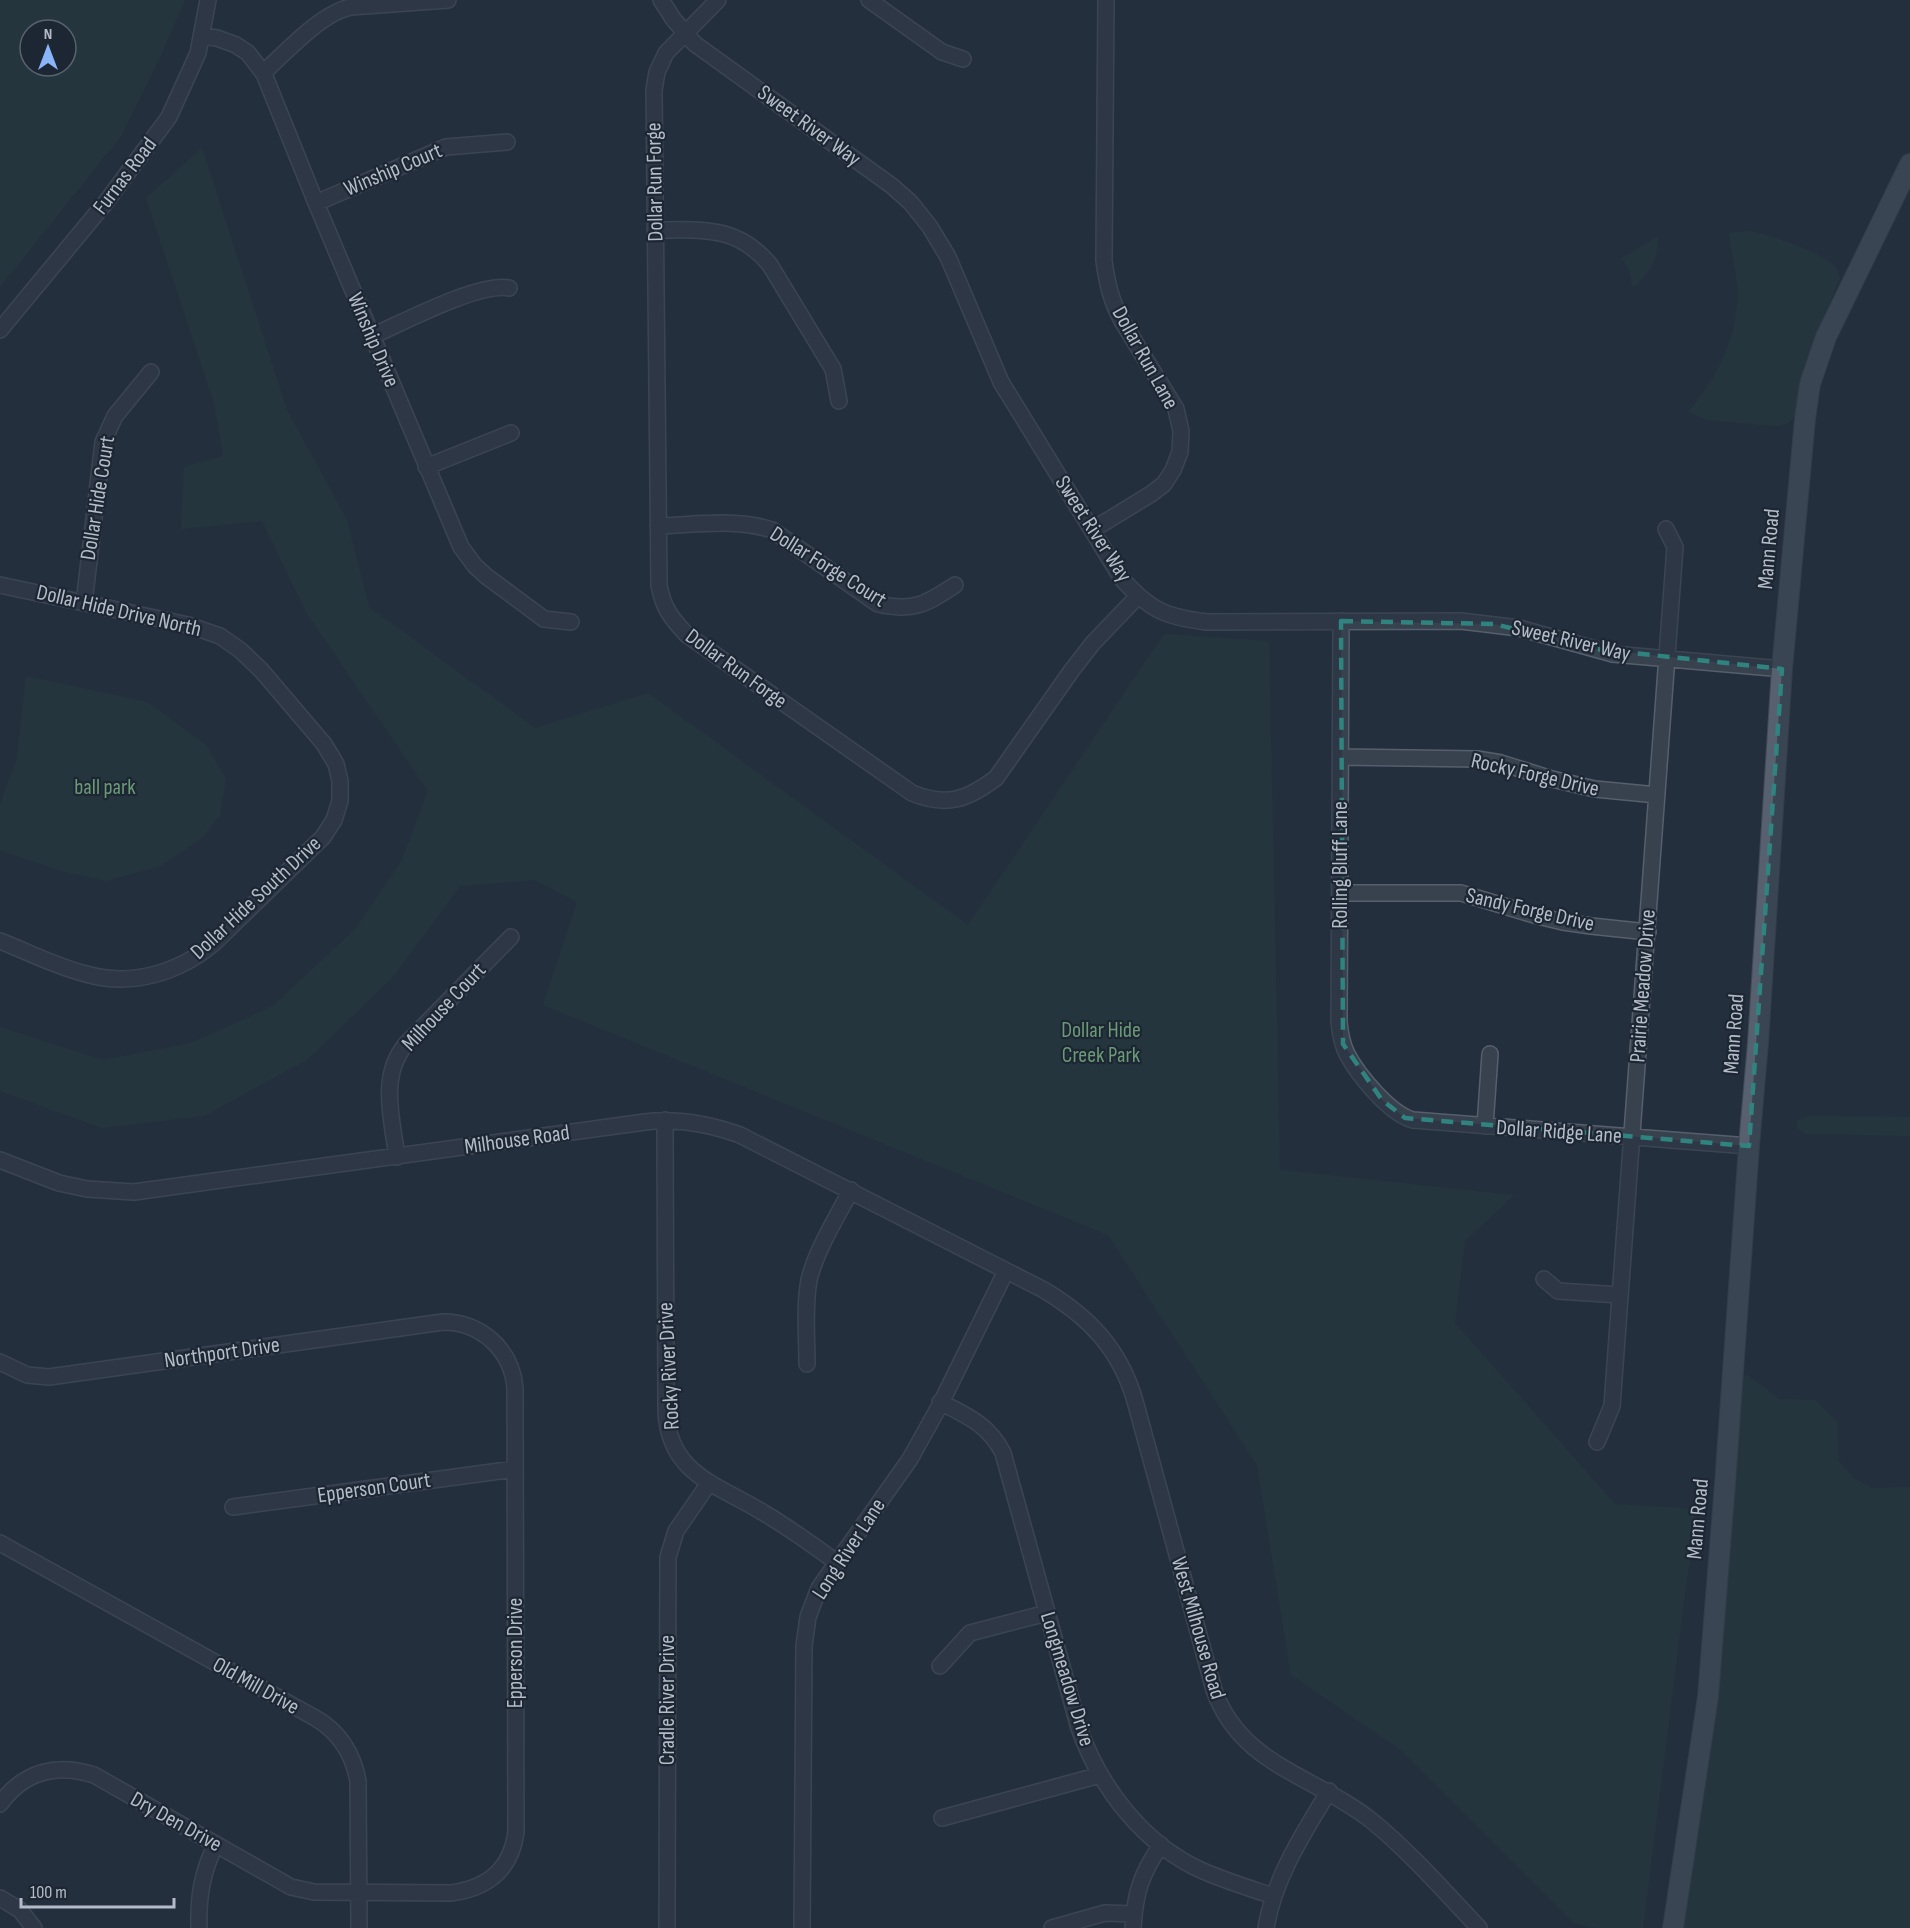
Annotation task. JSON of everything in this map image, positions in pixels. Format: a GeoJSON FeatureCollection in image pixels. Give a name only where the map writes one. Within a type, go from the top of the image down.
{"type":"FeatureCollection","features":[{"type":"Feature","properties":{"kind":"main road","name":"Mann Road"},"geometry":{"type":"LineString","coordinates":[[1673,1928],[1708,1697],[1758,1043],[1782,669],[1804,419],[1810,384],[1826,337],[1910,164]]}},
{"type":"Feature","properties":{"kind":"street","name":"Furnas Road"},"geometry":{"type":"LineString","coordinates":[[0,330],[106,202],[165,125],[186,84],[198,53],[208,0]]}},
{"type":"Feature","properties":{"kind":"street"},"geometry":{"type":"LineString","coordinates":[[263,73],[323,20],[338,10],[351,7],[448,0]]}},
{"type":"Feature","properties":{"kind":"street","name":"Sweet River Way"},"geometry":{"type":"LineString","coordinates":[[661,0],[674,20],[695,44],[892,186],[911,203],[930,227],[948,257],[1001,382],[1122,579],[1138,597],[1157,610],[1178,619],[1207,622],[1461,621],[1494,624],[1519,628],[1613,654],[1782,669]]}},
{"type":"Feature","properties":{"kind":"street","name":"Dollar Run Forge"},"geometry":{"type":"LineString","coordinates":[[718,0],[666,53],[657,72],[654,90],[659,585],[662,602],[671,619],[687,635],[912,793],[926,799],[942,801],[961,799],[978,791],[996,778],[1072,670],[1093,644],[1138,597]]}},
{"type":"Feature","properties":{"kind":"street"},"geometry":{"type":"LineString","coordinates":[[869,0],[942,52],[963,59]]}},
{"type":"Feature","properties":{"kind":"street","name":"Dollar Run Lane"},"geometry":{"type":"LineString","coordinates":[[1092,530],[1164,484],[1180,452],[1181,431],[1176,409],[1122,321],[1108,288],[1104,261],[1106,0]]}},
{"type":"Feature","properties":{"kind":"street","name":"Winship Drive"},"geometry":{"type":"LineString","coordinates":[[203,36],[218,38],[236,45],[248,53],[263,73],[459,543],[475,566],[544,619],[571,622]]}},
{"type":"Feature","properties":{"kind":"street","name":"Winship Court"},"geometry":{"type":"LineString","coordinates":[[316,202],[446,147],[507,142]]}},
{"type":"Feature","properties":{"kind":"street"},"geometry":{"type":"LineString","coordinates":[[655,230],[712,230],[748,243],[760,253],[770,265],[834,369],[839,401]]}},
{"type":"Feature","properties":{"kind":"street"},"geometry":{"type":"LineString","coordinates":[[372,336],[463,297],[494,288],[510,288]]}},
{"type":"Feature","properties":{"kind":"street","name":"Dollar Hide Court"},"geometry":{"type":"LineString","coordinates":[[84,603],[103,442],[115,416],[152,372]]}},
{"type":"Feature","properties":{"kind":"street"},"geometry":{"type":"LineString","coordinates":[[426,467],[511,433]]}},
{"type":"Feature","properties":{"kind":"street","name":"Dollar Forge Court"},"geometry":{"type":"LineString","coordinates":[[658,526],[745,524],[772,530],[878,604],[897,608],[929,603],[955,585]]}},
{"type":"Feature","properties":{"kind":"street","name":"Prairie Meadow Drive"},"geometry":{"type":"LineString","coordinates":[[1597,1442],[1612,1406],[1648,932],[1675,547],[1666,529]]}},
{"type":"Feature","properties":{"kind":"street","name":"Dollar Hide Drive North"},"geometry":{"type":"LineString","coordinates":[[0,585],[202,628],[220,636],[240,650],[261,670],[330,752],[336,764],[341,786]]}},
{"type":"Feature","properties":{"kind":"street","name":"Rolling Bluff Lane"},"geometry":{"type":"LineString","coordinates":[[1341,621],[1340,1035],[1348,1056],[1379,1096]]}},
{"type":"Feature","properties":{"kind":"street","name":"Rocky Forge Drive"},"geometry":{"type":"LineString","coordinates":[[1341,757],[1477,759],[1501,763],[1552,779],[1595,789],[1657,795]]}},
{"type":"Feature","properties":{"kind":"street","name":"Dollar Hide South Drive"},"geometry":{"type":"LineString","coordinates":[[0,941],[73,970],[110,979],[129,979],[152,975],[179,966],[214,943],[323,837],[338,811],[341,786]]}},
{"type":"Feature","properties":{"kind":"street","name":"Sandy Forge Drive"},"geometry":{"type":"LineString","coordinates":[[1340,893],[1461,893],[1563,922],[1648,932]]}},
{"type":"Feature","properties":{"kind":"street","name":"Milhouse Court"},"geometry":{"type":"LineString","coordinates":[[397,1157],[389,1094],[395,1061],[406,1044],[511,937]]}},
{"type":"Feature","properties":{"kind":"street"},"geometry":{"type":"LineString","coordinates":[[1485,1126],[1490,1054]]}},
{"type":"Feature","properties":{"kind":"street","name":"Dollar Ridge Lane"},"geometry":{"type":"LineString","coordinates":[[1379,1096],[1406,1118],[1427,1122],[1749,1146]]}},
{"type":"Feature","properties":{"kind":"street","name":"Milhouse Road"},"geometry":{"type":"LineString","coordinates":[[0,1160],[73,1186],[101,1191],[134,1192],[665,1120],[703,1124],[740,1135],[1005,1271]]}},
{"type":"Feature","properties":{"kind":"street","name":"Rocky River Drive"},"geometry":{"type":"LineString","coordinates":[[665,1120],[666,1416],[671,1438],[691,1470],[709,1483],[764,1513],[836,1562]]}},
{"type":"Feature","properties":{"kind":"street"},"geometry":{"type":"LineString","coordinates":[[807,1364],[806,1302],[810,1279],[818,1257],[851,1190]]}},
{"type":"Feature","properties":{"kind":"street","name":"Long River Lane"},"geometry":{"type":"LineString","coordinates":[[802,1928],[804,1637],[808,1617],[815,1597],[836,1562],[910,1459],[940,1405],[1005,1271]]}},
{"type":"Feature","properties":{"kind":"street","name":"West Milhouse Road"},"geometry":{"type":"LineString","coordinates":[[1005,1271],[1054,1295],[1074,1309],[1100,1335],[1114,1354],[1133,1393],[1214,1690],[1223,1712],[1239,1735],[1256,1751],[1329,1791],[1387,1833],[1479,1928]]}},
{"type":"Feature","properties":{"kind":"street"},"geometry":{"type":"LineString","coordinates":[[1544,1279],[1558,1292],[1620,1295]]}},
{"type":"Feature","properties":{"kind":"street","name":"Northport Drive"},"geometry":{"type":"LineString","coordinates":[[0,1362],[27,1375],[49,1377],[448,1322]]}},
{"type":"Feature","properties":{"kind":"street","name":"Epperson Drive"},"geometry":{"type":"LineString","coordinates":[[359,1892],[451,1893],[470,1890],[488,1881],[499,1872],[512,1851],[516,1827],[515,1388],[510,1365],[497,1345],[474,1329],[448,1322]]}},
{"type":"Feature","properties":{"kind":"street","name":"Longmeadow Drive"},"geometry":{"type":"LineString","coordinates":[[940,1402],[981,1424],[996,1440],[1002,1453],[1079,1728],[1100,1775],[1123,1809],[1161,1845],[1203,1871],[1231,1883],[1273,1896]]}},
{"type":"Feature","properties":{"kind":"street","name":"Epperson Court"},"geometry":{"type":"LineString","coordinates":[[234,1507],[515,1468]]}},
{"type":"Feature","properties":{"kind":"street","name":"Cradle River Drive"},"geometry":{"type":"LineString","coordinates":[[667,1928],[668,1553],[677,1528],[709,1483]]}},
{"type":"Feature","properties":{"kind":"street","name":"Old Mill Drive"},"geometry":{"type":"LineString","coordinates":[[0,1543],[317,1719],[332,1730],[350,1753],[358,1781],[359,1928]]}},
{"type":"Feature","properties":{"kind":"street"},"geometry":{"type":"LineString","coordinates":[[940,1666],[970,1633],[1047,1613]]}},
{"type":"Feature","properties":{"kind":"street","name":"Dry Den Drive"},"geometry":{"type":"LineString","coordinates":[[0,1804],[14,1787],[34,1775],[57,1769],[81,1771],[94,1775],[291,1887],[314,1892],[359,1892]]}},
{"type":"Feature","properties":{"kind":"street"},"geometry":{"type":"LineString","coordinates":[[942,1818],[1100,1775]]}},
{"type":"Feature","properties":{"kind":"street"},"geometry":{"type":"LineString","coordinates":[[1266,1928],[1273,1896],[1289,1860],[1329,1791]]}},
{"type":"Feature","properties":{"kind":"street"},"geometry":{"type":"LineString","coordinates":[[199,1928],[200,1886],[216,1844]]}},
{"type":"Feature","properties":{"kind":"street"},"geometry":{"type":"LineString","coordinates":[[1052,1928],[1105,1913],[1134,1921],[1136,1896],[1142,1878],[1161,1845]]}},
{"type":"Feature","properties":{"kind":"street"},"geometry":{"type":"LineString","coordinates":[[0,1898],[20,1910],[34,1928]]}},
{"type":"Feature","properties":{"kind":"highlighted area"},"geometry":{"type":"Polygon","coordinates":[[[1341,621],[1494,624],[1596,649],[1782,669],[1749,1146],[1405,1118],[1382,1100],[1343,1044],[1341,621]]]}},
{"type":"Feature","properties":{"kind":"green space"},"geometry":{"type":"Polygon","coordinates":[[[0,0],[185,0],[121,136],[0,287],[0,0]]]}},
{"type":"Feature","properties":{"kind":"green space","name":"Dollar Hide Creek Park"},"geometry":{"type":"Polygon","coordinates":[[[202,148],[287,410],[347,520],[369,607],[535,728],[648,693],[968,925],[1164,634],[1269,641],[1280,1170],[1514,1195],[1465,1241],[1455,1323],[1615,1504],[1698,1509],[1686,1585],[1643,1928],[1596,1928],[1574,1923],[1401,1750],[1291,1675],[1257,1465],[1108,1235],[543,1005],[577,902],[535,880],[460,886],[392,978],[308,1059],[204,1116],[102,1128],[0,1091],[0,1027],[103,1060],[191,1043],[273,1006],[355,929],[402,860],[428,791],[306,612],[262,521],[181,529],[184,467],[223,456],[214,403],[146,198],[202,148]]]}},
{"type":"Feature","properties":{"kind":"green space"},"geometry":{"type":"Polygon","coordinates":[[[1750,231],[1820,256],[1836,268],[1840,277],[1811,351],[1798,413],[1787,424],[1774,426],[1707,420],[1688,412],[1718,369],[1735,319],[1737,284],[1729,233],[1750,231]]]}},
{"type":"Feature","properties":{"kind":"green space"},"geometry":{"type":"Polygon","coordinates":[[[1658,236],[1653,263],[1637,285],[1632,286],[1629,270],[1622,258],[1658,236]]]}},
{"type":"Feature","properties":{"kind":"green space","name":"ball park"},"geometry":{"type":"Polygon","coordinates":[[[26,676],[147,702],[206,745],[226,779],[220,815],[202,838],[160,866],[106,881],[61,871],[0,850],[0,804],[17,759],[26,676]]]}},
{"type":"Feature","properties":{"kind":"green space"},"geometry":{"type":"Polygon","coordinates":[[[1808,1116],[1910,1117],[1910,1136],[1805,1134],[1797,1128],[1797,1121],[1808,1116]]]}},
{"type":"Feature","properties":{"kind":"green space"},"geometry":{"type":"Polygon","coordinates":[[[1748,1375],[1779,1399],[1815,1400],[1837,1422],[1839,1461],[1854,1478],[1872,1488],[1910,1487],[1910,1928],[1682,1928],[1718,1703],[1741,1378],[1748,1375]]]}}]}
